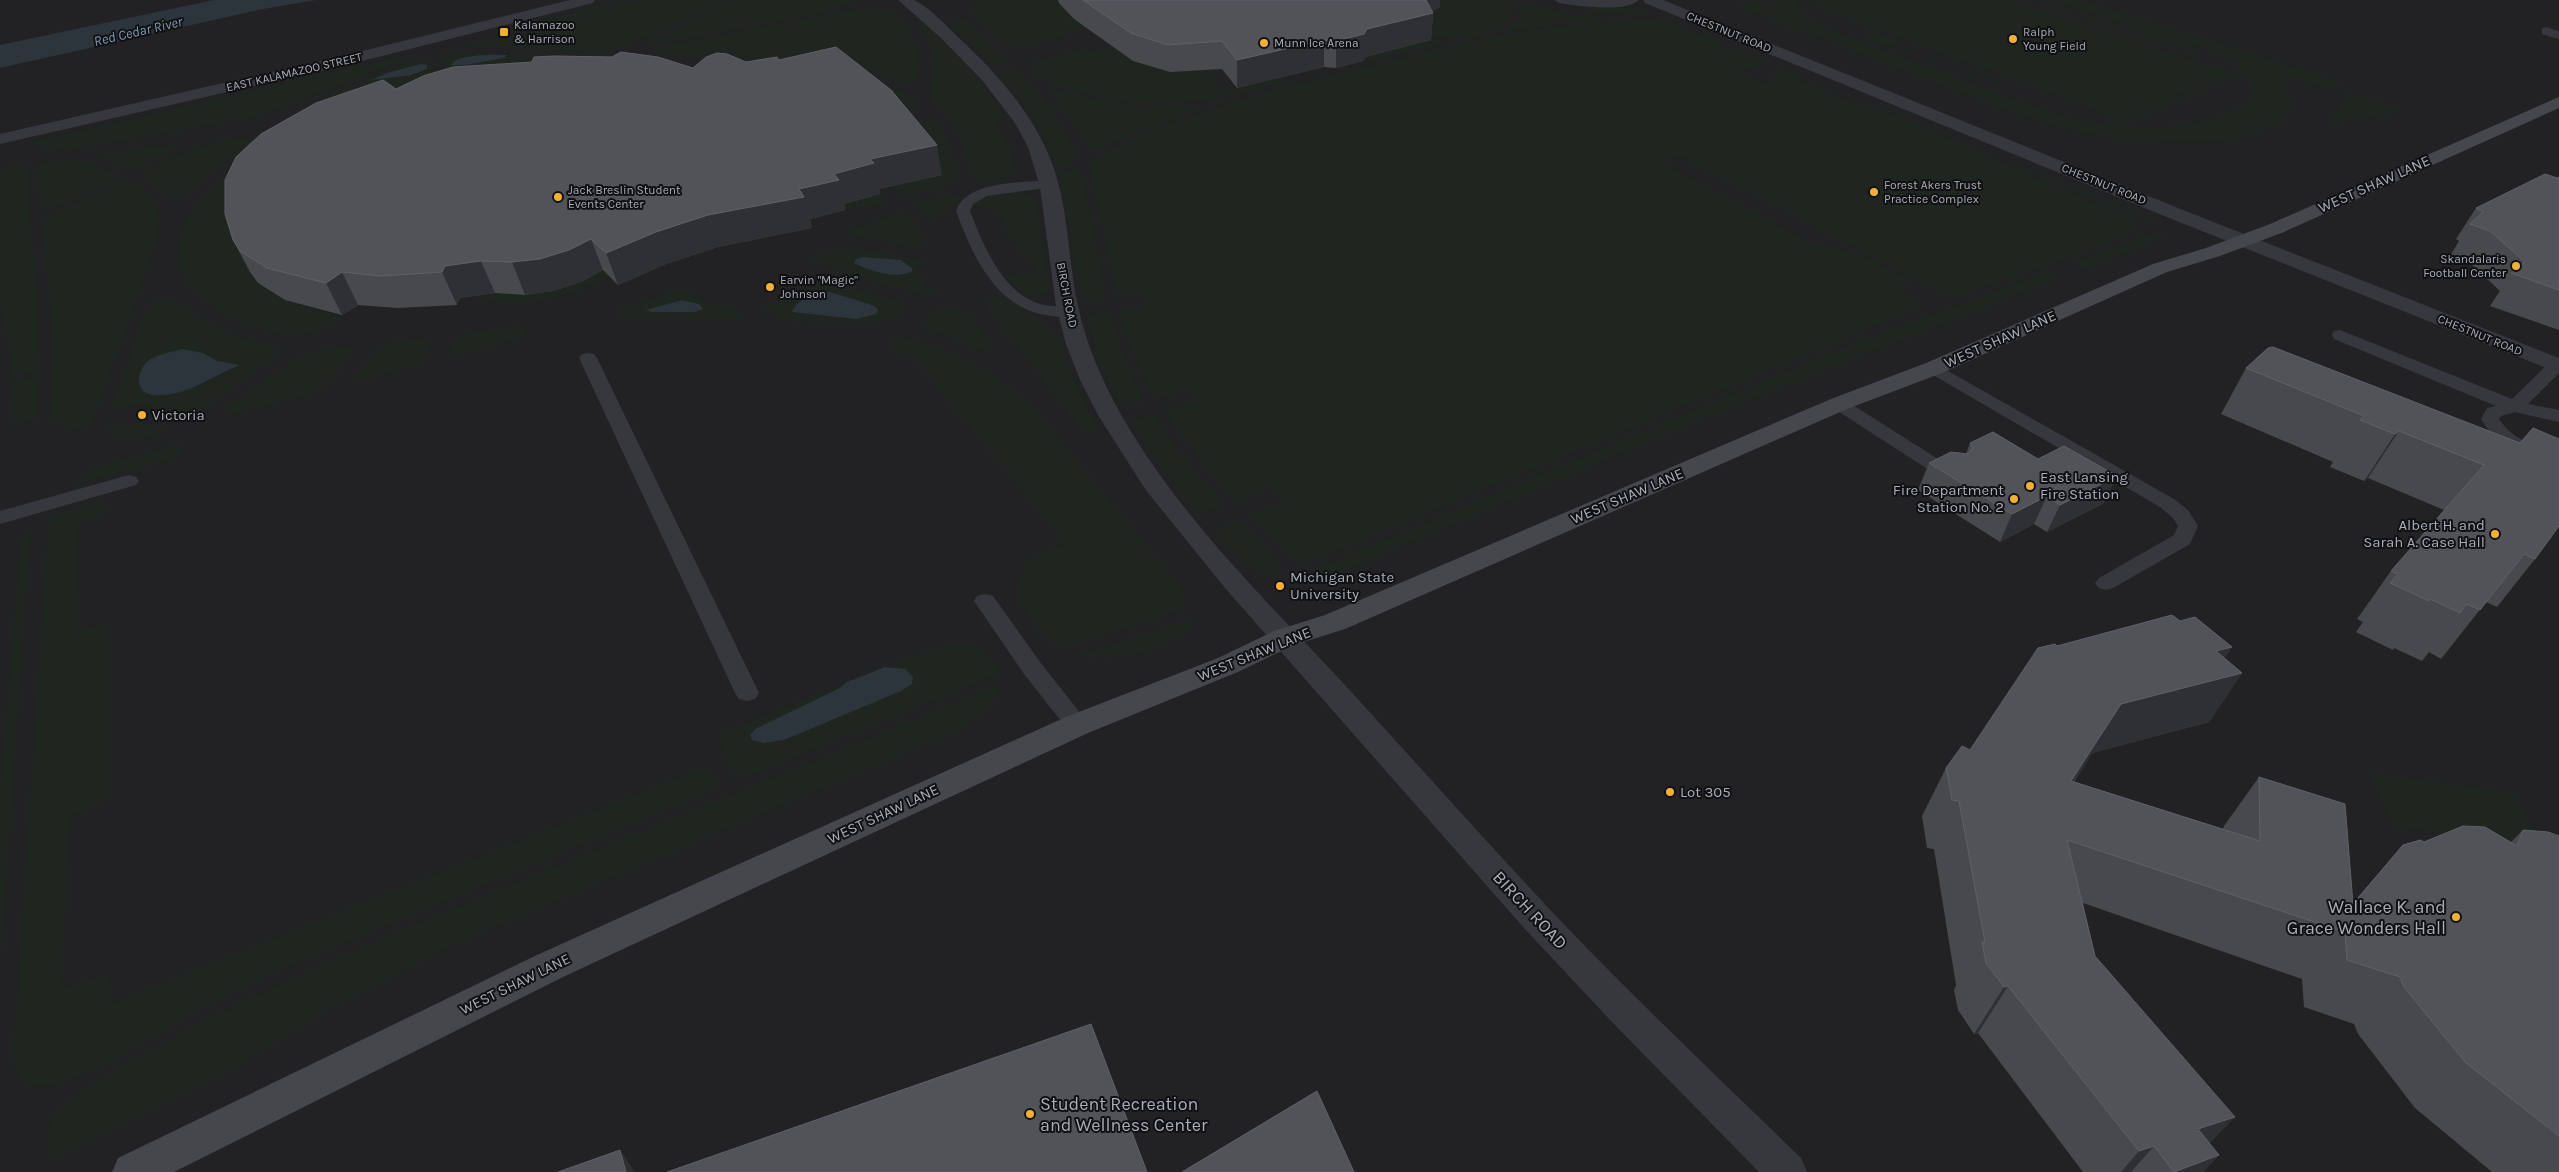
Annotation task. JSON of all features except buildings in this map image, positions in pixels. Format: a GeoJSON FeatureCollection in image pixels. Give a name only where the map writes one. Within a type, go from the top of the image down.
{"type":"FeatureCollection","features":[{"type":"Feature","properties":{"kind":"street","name":"EAST KALAMAZOO STREET"},"geometry":{"type":"LineString","coordinates":[[0,139],[342,61],[588,0]]}},
{"type":"Feature","properties":{"kind":"street","name":"BIRCH ROAD"},"geometry":{"type":"LineString","coordinates":[[905,0],[951,37],[994,83],[1026,129],[1046,170],[1069,312],[1084,362],[1103,406],[1131,450],[1174,508],[1284,638],[1477,854],[1599,985],[1787,1172]]}},
{"type":"Feature","properties":{"kind":"street","name":"CHESTNUT ROAD"},"geometry":{"type":"LineString","coordinates":[[1650,0],[2558,366]]}},
{"type":"Feature","properties":{"kind":"street","name":"WEST SHAW LANE"},"geometry":{"type":"LineString","coordinates":[[132,1172],[550,966],[1077,725],[1228,665],[1284,638],[1336,622],[1839,404],[1934,368],[2160,268],[2244,240],[2559,102]]}},
{"type":"Feature","properties":{"kind":"lane"},"geometry":{"type":"LineString","coordinates":[[1560,0],[1602,5],[1633,0]]}},
{"type":"Feature","properties":{"kind":"lane"},"geometry":{"type":"LineString","coordinates":[[2546,31],[2559,35]]}},
{"type":"Feature","properties":{"kind":"lane"},"geometry":{"type":"LineString","coordinates":[[1048,184],[983,192],[966,202],[963,211],[990,266],[1008,291],[1032,307],[1069,312]]}},
{"type":"Feature","properties":{"kind":"lane"},"geometry":{"type":"LineString","coordinates":[[2340,335],[2515,406],[2559,416]]}},
{"type":"Feature","properties":{"kind":"lane"},"geometry":{"type":"LineString","coordinates":[[588,358],[747,694]]}},
{"type":"Feature","properties":{"kind":"lane"},"geometry":{"type":"LineString","coordinates":[[2558,366],[2515,406],[2493,412],[2490,418],[2494,426],[2517,444],[2559,458]]}},
{"type":"Feature","properties":{"kind":"lane"},"geometry":{"type":"LineString","coordinates":[[1934,368],[2167,503],[2181,514],[2188,526],[2183,539],[2106,583]]}},
{"type":"Feature","properties":{"kind":"lane"},"geometry":{"type":"LineString","coordinates":[[1839,404],[1900,445],[1950,475]]}},
{"type":"Feature","properties":{"kind":"lane"},"geometry":{"type":"LineString","coordinates":[[0,518],[129,482]]}},
{"type":"Feature","properties":{"kind":"lane"},"geometry":{"type":"LineString","coordinates":[[985,601],[1028,662],[1077,725]]}},
{"type":"Feature","properties":{"kind":"shaded area","name":"Michigan State University"},"geometry":{"type":"Polygon","coordinates":[[[0,0],[2559,0],[2559,1172],[0,1172],[0,0]]]}},
{"type":"Feature","properties":{"kind":"shaded area"},"geometry":{"type":"Polygon","coordinates":[[[618,0],[629,0],[545,27],[514,32],[505,30],[618,0]]]}},
{"type":"Feature","properties":{"kind":"shaded area"},"geometry":{"type":"Polygon","coordinates":[[[640,0],[724,0],[624,47],[608,52],[465,47],[473,43],[548,29],[640,0]]]}},
{"type":"Feature","properties":{"kind":"shaded area"},"geometry":{"type":"Polygon","coordinates":[[[733,0],[862,0],[825,12],[658,44],[648,43],[733,0]]]}},
{"type":"Feature","properties":{"kind":"shaded area"},"geometry":{"type":"Polygon","coordinates":[[[976,0],[1064,0],[1069,14],[1088,29],[1066,32],[1067,35],[1036,42],[1012,44],[1004,42],[972,14],[976,0]]]}},
{"type":"Feature","properties":{"kind":"shaded area"},"geometry":{"type":"Polygon","coordinates":[[[1424,0],[1513,0],[1515,9],[1511,16],[1498,27],[1482,35],[1457,39],[1418,31],[1424,0]]]}},
{"type":"Feature","properties":{"kind":"shaded area","name":"Ralph Young Field"},"geometry":{"type":"Polygon","coordinates":[[[1751,0],[1774,9],[1773,0],[1799,0],[1799,9],[1805,17],[1822,27],[2037,108],[2098,124],[2129,127],[2162,127],[2207,120],[2227,114],[2244,104],[2252,94],[2253,82],[2249,74],[2234,81],[2229,79],[2122,126],[2112,122],[2120,118],[1809,4],[1823,0],[2007,0],[2229,73],[2236,70],[2248,74],[2236,63],[2211,51],[2052,0],[2082,0],[2341,82],[2327,89],[2274,72],[2285,87],[2291,101],[2288,114],[2275,128],[2262,123],[2274,115],[2275,112],[2256,124],[2233,131],[2256,126],[2269,130],[2227,140],[2185,141],[2116,138],[2074,131],[2024,117],[1733,4],[1751,0]],[[2222,76],[2129,116],[2132,117],[2224,78],[2222,76]]]}},
{"type":"Feature","properties":{"kind":"shaded area"},"geometry":{"type":"Polygon","coordinates":[[[2020,0],[2024,0],[2164,44],[2158,46],[2020,0]]]}},
{"type":"Feature","properties":{"kind":"shaded area"},"geometry":{"type":"Polygon","coordinates":[[[2036,0],[2041,0],[2202,50],[2196,53],[2036,0]]]}},
{"type":"Feature","properties":{"kind":"shaded area"},"geometry":{"type":"Polygon","coordinates":[[[1524,4],[1572,15],[1611,18],[1504,31],[1518,18],[1524,4]]]}},
{"type":"Feature","properties":{"kind":"shaded area"},"geometry":{"type":"Polygon","coordinates":[[[1631,7],[1651,16],[1588,12],[1588,9],[1593,8],[1631,7]]]}},
{"type":"Feature","properties":{"kind":"shaded area"},"geometry":{"type":"Polygon","coordinates":[[[874,8],[893,13],[906,26],[915,44],[917,54],[918,72],[916,81],[902,83],[874,71],[844,63],[659,55],[652,51],[661,47],[842,12],[874,8]]]}},
{"type":"Feature","properties":{"kind":"shaded area"},"geometry":{"type":"Polygon","coordinates":[[[915,18],[925,24],[950,47],[997,105],[1004,116],[995,121],[1009,146],[1017,173],[993,179],[980,179],[969,175],[962,141],[954,125],[929,98],[934,58],[924,31],[915,18]]]}},
{"type":"Feature","properties":{"kind":"shaded area"},"geometry":{"type":"Polygon","coordinates":[[[964,18],[1006,56],[1007,61],[991,66],[949,24],[964,18]]]}},
{"type":"Feature","properties":{"kind":"shaded area"},"geometry":{"type":"Polygon","coordinates":[[[1648,19],[1668,22],[1720,43],[1714,45],[1726,50],[1732,48],[1767,63],[1737,72],[1761,84],[1775,79],[1775,71],[1783,69],[1801,76],[1799,81],[1858,105],[1865,103],[2126,217],[2135,222],[2138,229],[2098,247],[1952,298],[1679,155],[1658,161],[1814,245],[1859,254],[1906,278],[1910,282],[1897,289],[1925,305],[1311,561],[1302,563],[1293,560],[1248,515],[1283,503],[1268,487],[1237,503],[1208,471],[1164,410],[1196,403],[1198,395],[1186,390],[1156,399],[1130,344],[1118,309],[1138,309],[1147,300],[1137,294],[1118,298],[1090,168],[1091,163],[1106,152],[1175,122],[1267,92],[1489,37],[1558,27],[1648,19]]]}},
{"type":"Feature","properties":{"kind":"shaded area"},"geometry":{"type":"Polygon","coordinates":[[[1872,33],[1896,40],[1898,42],[1896,44],[2001,83],[1998,84],[1892,44],[1884,45],[1864,36],[1872,33]]]}},
{"type":"Feature","properties":{"kind":"shaded area"},"geometry":{"type":"Polygon","coordinates":[[[1436,39],[1448,42],[1373,61],[1365,61],[1362,57],[1436,39]]]}},
{"type":"Feature","properties":{"kind":"shaded area"},"geometry":{"type":"Polygon","coordinates":[[[1111,46],[1137,62],[1164,70],[1192,72],[1222,68],[1224,71],[1216,73],[1217,90],[1244,87],[1284,77],[1288,81],[1274,86],[1211,99],[1163,103],[1138,102],[1090,95],[1042,79],[1031,69],[1034,63],[1040,61],[1088,49],[1095,51],[1111,46]]]}},
{"type":"Feature","properties":{"kind":"shaded area"},"geometry":{"type":"Polygon","coordinates":[[[469,52],[577,57],[460,78],[438,58],[441,55],[469,52]]]}},
{"type":"Feature","properties":{"kind":"shaded area"},"geometry":{"type":"Polygon","coordinates":[[[404,55],[407,58],[265,114],[71,150],[40,146],[33,142],[404,55]]]}},
{"type":"Feature","properties":{"kind":"shaded area"},"geometry":{"type":"Polygon","coordinates":[[[418,60],[431,64],[444,82],[301,107],[381,73],[418,60]]]}},
{"type":"Feature","properties":{"kind":"shaded area"},"geometry":{"type":"Polygon","coordinates":[[[1009,70],[1018,73],[1028,80],[1047,103],[1076,151],[1074,160],[1057,167],[1046,141],[1032,116],[1016,93],[997,72],[1009,70]]]}},
{"type":"Feature","properties":{"kind":"shaded area"},"geometry":{"type":"Polygon","coordinates":[[[868,76],[906,94],[922,105],[909,108],[914,113],[903,116],[868,76]]]}},
{"type":"Feature","properties":{"kind":"shaded area"},"geometry":{"type":"Polygon","coordinates":[[[1055,89],[1086,98],[1122,104],[1202,107],[1181,115],[1172,115],[1175,118],[1092,150],[1050,91],[1055,89]]]}},
{"type":"Feature","properties":{"kind":"shaded area"},"geometry":{"type":"Polygon","coordinates":[[[2348,93],[2406,111],[2330,124],[2348,93]]]}},
{"type":"Feature","properties":{"kind":"shaded area"},"geometry":{"type":"Polygon","coordinates":[[[1882,102],[1897,109],[1989,149],[1876,103],[1882,102]]]}},
{"type":"Feature","properties":{"kind":"shaded area"},"geometry":{"type":"Polygon","coordinates":[[[918,118],[922,122],[935,119],[945,132],[953,156],[955,181],[938,190],[900,197],[891,186],[942,175],[908,120],[918,118]]]}},
{"type":"Feature","properties":{"kind":"shaded area"},"geometry":{"type":"Polygon","coordinates":[[[230,137],[254,141],[253,144],[222,164],[187,194],[168,196],[141,175],[177,156],[230,137]]]}},
{"type":"Feature","properties":{"kind":"shaded area"},"geometry":{"type":"Polygon","coordinates":[[[157,146],[169,147],[172,151],[131,170],[98,157],[102,155],[157,146]]]}},
{"type":"Feature","properties":{"kind":"shaded area"},"geometry":{"type":"Polygon","coordinates":[[[75,158],[119,176],[104,186],[69,202],[40,207],[39,164],[75,158]]]}},
{"type":"Feature","properties":{"kind":"shaded area"},"geometry":{"type":"Polygon","coordinates":[[[2015,161],[2159,220],[2146,220],[2013,162],[2015,161]]]}},
{"type":"Feature","properties":{"kind":"shaded area"},"geometry":{"type":"Polygon","coordinates":[[[22,165],[27,166],[27,186],[37,291],[39,371],[12,377],[8,338],[0,304],[0,169],[22,165]]]}},
{"type":"Feature","properties":{"kind":"shaded area"},"geometry":{"type":"Polygon","coordinates":[[[1079,170],[1082,174],[1106,298],[1082,299],[1059,174],[1079,170]]]}},
{"type":"Feature","properties":{"kind":"shaded area"},"geometry":{"type":"Polygon","coordinates":[[[229,172],[250,272],[269,291],[280,297],[304,307],[342,315],[328,325],[308,334],[295,336],[274,333],[246,323],[218,309],[193,289],[179,264],[178,248],[182,231],[196,206],[229,172]]]}},
{"type":"Feature","properties":{"kind":"shaded area"},"geometry":{"type":"Polygon","coordinates":[[[125,181],[142,188],[151,197],[159,215],[155,246],[92,423],[78,429],[51,421],[52,331],[43,228],[47,218],[125,181]]]}},
{"type":"Feature","properties":{"kind":"shaded area"},"geometry":{"type":"Polygon","coordinates":[[[1017,192],[1031,195],[1037,202],[1049,291],[1043,294],[1031,295],[1026,293],[1006,278],[1006,275],[1036,273],[1036,267],[1009,235],[997,210],[973,206],[981,197],[992,193],[1017,192]]]}},
{"type":"Feature","properties":{"kind":"shaded area"},"geometry":{"type":"Polygon","coordinates":[[[880,194],[887,201],[885,203],[845,210],[840,203],[880,194]]]}},
{"type":"Feature","properties":{"kind":"shaded area"},"geometry":{"type":"Polygon","coordinates":[[[965,195],[947,213],[931,221],[917,208],[918,203],[965,195]]]}},
{"type":"Feature","properties":{"kind":"shaded area"},"geometry":{"type":"Polygon","coordinates":[[[905,213],[918,225],[923,246],[914,247],[842,233],[894,215],[905,213]]]}},
{"type":"Feature","properties":{"kind":"shaded area"},"geometry":{"type":"Polygon","coordinates":[[[2155,233],[2168,235],[2085,269],[2073,263],[2146,236],[2154,236],[2155,233]]]}},
{"type":"Feature","properties":{"kind":"shaded area"},"geometry":{"type":"Polygon","coordinates":[[[838,246],[929,261],[930,263],[918,266],[925,289],[938,288],[938,292],[936,294],[927,290],[919,294],[841,273],[843,270],[807,259],[839,248],[838,246]]]}},
{"type":"Feature","properties":{"kind":"shaded area"},"geometry":{"type":"Polygon","coordinates":[[[602,269],[609,276],[595,284],[544,300],[508,303],[491,301],[475,296],[554,290],[586,279],[602,269]]]}},
{"type":"Feature","properties":{"kind":"shaded area"},"geometry":{"type":"Polygon","coordinates":[[[2048,272],[2060,278],[1735,405],[1351,567],[1333,574],[1309,578],[1310,572],[1313,570],[1844,348],[2048,272]]]}},
{"type":"Feature","properties":{"kind":"shaded area"},"geometry":{"type":"Polygon","coordinates":[[[824,282],[900,302],[908,308],[890,320],[877,323],[788,321],[761,307],[824,282]]]}},
{"type":"Feature","properties":{"kind":"shaded area"},"geometry":{"type":"Polygon","coordinates":[[[682,289],[710,304],[715,302],[741,315],[734,320],[627,319],[617,315],[627,305],[629,307],[682,289]]]}},
{"type":"Feature","properties":{"kind":"shaded area"},"geometry":{"type":"Polygon","coordinates":[[[997,294],[1003,294],[1028,311],[1060,340],[1067,364],[1097,429],[1083,432],[984,303],[997,294]]]}},
{"type":"Feature","properties":{"kind":"shaded area"},"geometry":{"type":"Polygon","coordinates":[[[171,300],[209,325],[238,337],[278,348],[280,353],[189,418],[171,409],[162,407],[143,405],[113,407],[146,308],[158,301],[171,300]]]}},
{"type":"Feature","properties":{"kind":"shaded area"},"geometry":{"type":"Polygon","coordinates":[[[958,309],[969,315],[991,347],[981,350],[930,330],[924,323],[925,319],[941,310],[958,309]]]}},
{"type":"Feature","properties":{"kind":"shaded area"},"geometry":{"type":"Polygon","coordinates":[[[1109,310],[1124,357],[1144,401],[1118,404],[1098,358],[1086,316],[1109,310]]]}},
{"type":"Feature","properties":{"kind":"shaded area"},"geometry":{"type":"Polygon","coordinates":[[[520,326],[528,328],[523,337],[457,355],[448,354],[452,340],[467,333],[520,326]]]}},
{"type":"Feature","properties":{"kind":"shaded area"},"geometry":{"type":"Polygon","coordinates":[[[902,336],[938,348],[972,364],[1004,384],[1034,408],[1182,589],[1186,604],[1182,609],[1061,649],[1047,637],[1025,609],[1016,593],[1026,562],[1066,544],[911,354],[901,356],[890,345],[891,339],[902,336]]]}},
{"type":"Feature","properties":{"kind":"shaded area"},"geometry":{"type":"Polygon","coordinates":[[[424,339],[430,343],[424,359],[418,365],[363,380],[354,380],[355,374],[377,350],[391,343],[424,339]]]}},
{"type":"Feature","properties":{"kind":"shaded area"},"geometry":{"type":"Polygon","coordinates":[[[343,347],[352,348],[354,354],[320,390],[309,395],[221,416],[224,410],[304,353],[343,347]]]}},
{"type":"Feature","properties":{"kind":"shaded area"},"geometry":{"type":"Polygon","coordinates":[[[38,376],[37,419],[14,425],[12,382],[38,376]]]}},
{"type":"Feature","properties":{"kind":"shaded area"},"geometry":{"type":"Polygon","coordinates":[[[1153,414],[1177,449],[1225,506],[1198,512],[1159,465],[1131,422],[1153,414]]]}},
{"type":"Feature","properties":{"kind":"shaded area"},"geometry":{"type":"Polygon","coordinates":[[[139,422],[172,428],[148,437],[129,440],[114,435],[108,429],[109,425],[139,422]]]}},
{"type":"Feature","properties":{"kind":"shaded area"},"geometry":{"type":"Polygon","coordinates":[[[179,444],[179,457],[70,486],[97,467],[179,444]]]}},
{"type":"Feature","properties":{"kind":"shaded area"},"geometry":{"type":"Polygon","coordinates":[[[95,503],[106,505],[105,514],[77,523],[74,632],[105,624],[106,626],[106,797],[94,807],[69,816],[62,990],[106,975],[110,977],[112,1004],[709,766],[716,785],[710,791],[276,972],[194,1012],[109,1062],[83,1074],[59,1082],[39,1085],[23,1081],[15,1069],[13,1050],[49,517],[95,503]]]}},
{"type":"Feature","properties":{"kind":"shaded area"},"geometry":{"type":"Polygon","coordinates":[[[1238,520],[1281,565],[1282,572],[1277,575],[1265,572],[1241,560],[1214,532],[1238,520]]]}},
{"type":"Feature","properties":{"kind":"shaded area"},"geometry":{"type":"Polygon","coordinates":[[[30,528],[0,965],[0,791],[21,542],[30,528]]]}},
{"type":"Feature","properties":{"kind":"shaded area"},"geometry":{"type":"Polygon","coordinates":[[[1186,621],[1194,624],[1182,634],[1155,648],[1110,657],[1079,656],[1186,621]]]}},
{"type":"Feature","properties":{"kind":"shaded area"},"geometry":{"type":"Polygon","coordinates":[[[966,644],[986,654],[994,662],[1000,673],[751,775],[744,777],[734,774],[718,734],[935,648],[966,644]]]}},
{"type":"Feature","properties":{"kind":"shaded area"},"geometry":{"type":"Polygon","coordinates":[[[1000,685],[988,707],[956,731],[450,946],[339,1003],[232,1068],[174,1099],[50,1159],[49,1127],[55,1115],[67,1101],[124,1066],[241,1004],[421,923],[1000,685]]]}},
{"type":"Feature","properties":{"kind":"shaded area"},"geometry":{"type":"Polygon","coordinates":[[[2369,773],[2513,793],[2545,848],[2394,826],[2369,773]]]}},
{"type":"Feature","properties":{"kind":"water","name":"Red Cedar River"},"geometry":{"type":"Polygon","coordinates":[[[214,0],[316,0],[263,9],[0,68],[0,45],[214,0]]]}},
{"type":"Feature","properties":{"kind":"water"},"geometry":{"type":"Polygon","coordinates":[[[507,55],[504,58],[465,65],[451,65],[461,58],[507,55]]]}},
{"type":"Feature","properties":{"kind":"water"},"geometry":{"type":"Polygon","coordinates":[[[421,64],[427,65],[427,69],[411,75],[371,80],[390,72],[421,64]]]}},
{"type":"Feature","properties":{"kind":"water"},"geometry":{"type":"Polygon","coordinates":[[[862,257],[901,260],[913,269],[911,272],[897,275],[882,273],[854,263],[856,259],[862,257]]]}},
{"type":"Feature","properties":{"kind":"water"},"geometry":{"type":"Polygon","coordinates":[[[830,292],[875,306],[878,310],[876,314],[857,319],[792,312],[803,299],[819,293],[830,292]]]}},
{"type":"Feature","properties":{"kind":"water"},"geometry":{"type":"Polygon","coordinates":[[[682,300],[699,304],[703,309],[694,312],[651,312],[646,310],[682,300]]]}},
{"type":"Feature","properties":{"kind":"water"},"geometry":{"type":"Polygon","coordinates":[[[182,349],[203,353],[217,361],[240,365],[187,390],[176,393],[153,395],[143,390],[139,380],[141,369],[145,364],[157,356],[182,349]]]}},
{"type":"Feature","properties":{"kind":"water"},"geometry":{"type":"Polygon","coordinates":[[[885,667],[905,669],[913,677],[912,684],[901,691],[784,740],[764,743],[752,740],[750,735],[755,729],[840,688],[847,682],[885,667]]]}},
{"type":"Feature","properties":{"kind":"place","name":"Kalamazoo & Harrison"},"geometry":{"type":"Point","coordinates":[504,32]}},
{"type":"Feature","properties":{"kind":"place","name":"Ralph Young Field"},"geometry":{"type":"Point","coordinates":[2013,39]}},
{"type":"Feature","properties":{"kind":"place","name":"Munn Ice Arena"},"geometry":{"type":"Point","coordinates":[1264,43]}},
{"type":"Feature","properties":{"kind":"place","name":"Forest Akers Trust Practice Complex"},"geometry":{"type":"Point","coordinates":[1874,192]}},
{"type":"Feature","properties":{"kind":"place","name":"Jack Breslin Student Events Center"},"geometry":{"type":"Point","coordinates":[558,197]}},
{"type":"Feature","properties":{"kind":"place","name":"Skandalaris Football Center"},"geometry":{"type":"Point","coordinates":[2516,266]}},
{"type":"Feature","properties":{"kind":"place","name":"Earvin \"Magic\" Johnson"},"geometry":{"type":"Point","coordinates":[770,287]}},
{"type":"Feature","properties":{"kind":"place","name":"Victoria"},"geometry":{"type":"Point","coordinates":[142,415]}},
{"type":"Feature","properties":{"kind":"place","name":"East Lansing Fire Station"},"geometry":{"type":"Point","coordinates":[2030,486]}},
{"type":"Feature","properties":{"kind":"place","name":"Fire Department Station No. 2"},"geometry":{"type":"Point","coordinates":[2014,499]}},
{"type":"Feature","properties":{"kind":"place","name":"Albert H. and Sarah A. Case Hall"},"geometry":{"type":"Point","coordinates":[2495,534]}},
{"type":"Feature","properties":{"kind":"place","name":"Michigan State University"},"geometry":{"type":"Point","coordinates":[1280,586]}},
{"type":"Feature","properties":{"kind":"place","name":"Lot 305"},"geometry":{"type":"Point","coordinates":[1670,792]}},
{"type":"Feature","properties":{"kind":"place","name":"Wallace K. and Grace Wonders Hall"},"geometry":{"type":"Point","coordinates":[2456,917]}},
{"type":"Feature","properties":{"kind":"place","name":"Student Recreation and Wellness Center"},"geometry":{"type":"Point","coordinates":[1030,1114]}}]}
